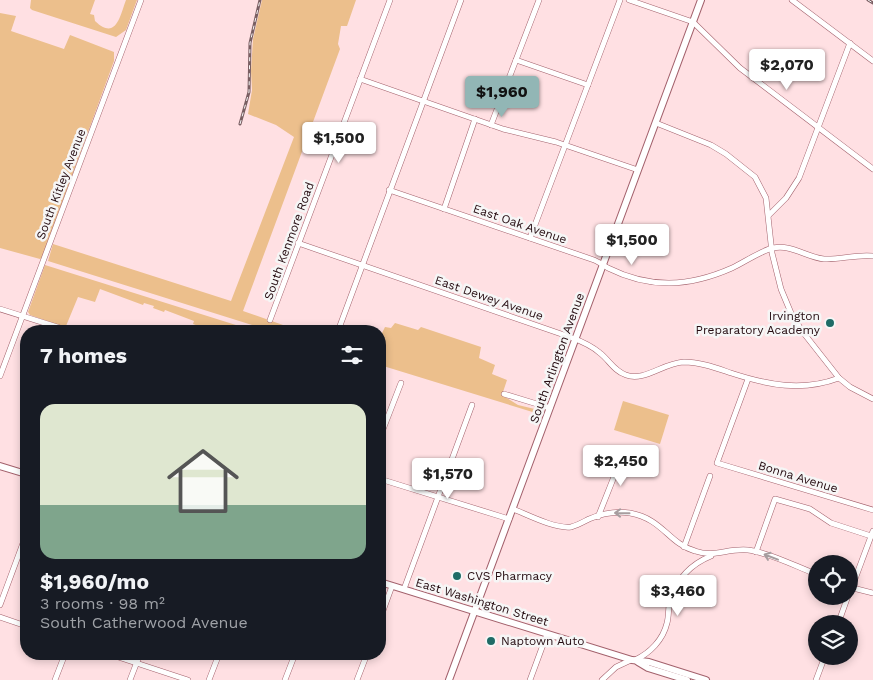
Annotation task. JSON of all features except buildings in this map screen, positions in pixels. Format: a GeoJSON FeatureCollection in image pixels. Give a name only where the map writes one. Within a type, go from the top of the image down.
{"type":"FeatureCollection","features":[{"type":"Feature","properties":{"kind":"main road","name":"South Arlington Avenue"},"geometry":{"type":"LineString","coordinates":[[449,680],[701,0]]}},
{"type":"Feature","properties":{"kind":"main road"},"geometry":{"type":"LineString","coordinates":[[0,466],[20,472]]}},
{"type":"Feature","properties":{"kind":"main road","name":"East Washington Street"},"geometry":{"type":"LineString","coordinates":[[386,584],[633,660],[649,662],[706,680]]}},
{"type":"Feature","properties":{"kind":"main road","name":"East Washington Street"},"geometry":{"type":"LineString","coordinates":[[633,660],[648,668],[687,680]]}},
{"type":"Feature","properties":{"kind":"street","name":"South Kitley Avenue"},"geometry":{"type":"LineString","coordinates":[[0,376],[141,0]]}},
{"type":"Feature","properties":{"kind":"street","name":"South Kenmore Road"},"geometry":{"type":"LineString","coordinates":[[270,320],[390,0]]}},
{"type":"Feature","properties":{"kind":"street"},"geometry":{"type":"LineString","coordinates":[[340,325],[461,0]]}},
{"type":"Feature","properties":{"kind":"street"},"geometry":{"type":"LineString","coordinates":[[491,124],[539,0]]}},
{"type":"Feature","properties":{"kind":"street"},"geometry":{"type":"LineString","coordinates":[[530,238],[620,0]]}},
{"type":"Feature","properties":{"kind":"street"},"geometry":{"type":"LineString","coordinates":[[629,0],[693,22],[740,68],[873,168]]}},
{"type":"Feature","properties":{"kind":"street"},"geometry":{"type":"LineString","coordinates":[[792,0],[873,61]]}},
{"type":"Feature","properties":{"kind":"street"},"geometry":{"type":"LineString","coordinates":[[769,215],[786,198],[797,182],[850,43]]}},
{"type":"Feature","properties":{"kind":"street"},"geometry":{"type":"LineString","coordinates":[[516,60],[588,85]]}},
{"type":"Feature","properties":{"kind":"street"},"geometry":{"type":"LineString","coordinates":[[360,79],[514,132],[566,145],[638,170]]}},
{"type":"Feature","properties":{"kind":"street"},"geometry":{"type":"LineString","coordinates":[[444,209],[475,119]]}},
{"type":"Feature","properties":{"kind":"street"},"geometry":{"type":"LineString","coordinates":[[656,123],[711,145],[752,174],[758,181],[765,196],[769,215],[771,248],[781,289],[789,308],[802,331],[839,378],[850,387],[873,399]]}},
{"type":"Feature","properties":{"kind":"street","name":"East Oak Avenue"},"geometry":{"type":"LineString","coordinates":[[390,190],[594,260],[645,281],[657,283],[675,283],[699,279],[729,269],[771,248]]}},
{"type":"Feature","properties":{"kind":"street","name":"East Dewey Avenue"},"geometry":{"type":"LineString","coordinates":[[298,243],[576,339],[596,350],[618,371],[629,376],[643,376],[667,365],[689,362],[703,364],[771,385],[811,385],[839,378]]}},
{"type":"Feature","properties":{"kind":"street"},"geometry":{"type":"LineString","coordinates":[[771,248],[788,248],[823,259],[861,255],[873,256]]}},
{"type":"Feature","properties":{"kind":"street"},"geometry":{"type":"LineString","coordinates":[[0,309],[51,325]]}},
{"type":"Feature","properties":{"kind":"street","name":"Bonna Avenue"},"geometry":{"type":"LineString","coordinates":[[748,378],[717,463],[873,510]]}},
{"type":"Feature","properties":{"kind":"street"},"geometry":{"type":"LineString","coordinates":[[386,422],[401,383]]}},
{"type":"Feature","properties":{"kind":"street"},"geometry":{"type":"LineString","coordinates":[[504,394],[550,408]]}},
{"type":"Feature","properties":{"kind":"street"},"geometry":{"type":"LineString","coordinates":[[404,589],[472,405]]}},
{"type":"Feature","properties":{"kind":"street"},"geometry":{"type":"LineString","coordinates":[[598,517],[625,450]]}},
{"type":"Feature","properties":{"kind":"street"},"geometry":{"type":"LineString","coordinates":[[684,547],[710,476]]}},
{"type":"Feature","properties":{"kind":"street"},"geometry":{"type":"LineString","coordinates":[[386,481],[509,519]]}},
{"type":"Feature","properties":{"kind":"street"},"geometry":{"type":"LineString","coordinates":[[756,552],[776,499],[810,510],[831,523],[872,533],[858,567]]}},
{"type":"Feature","properties":{"kind":"street"},"geometry":{"type":"LineString","coordinates":[[513,509],[564,527],[578,525],[598,517],[621,513],[643,516],[662,527],[684,547],[712,555]]}},
{"type":"Feature","properties":{"kind":"street"},"geometry":{"type":"LineString","coordinates":[[602,680],[616,667],[633,660],[654,646],[662,637],[667,623],[671,599],[682,577],[695,564],[712,555],[736,550],[756,552],[808,571]]}},
{"type":"Feature","properties":{"kind":"street"},"geometry":{"type":"LineString","coordinates":[[0,605],[20,552]]}},
{"type":"Feature","properties":{"kind":"street"},"geometry":{"type":"LineString","coordinates":[[386,602],[392,586]]}},
{"type":"Feature","properties":{"kind":"street"},"geometry":{"type":"LineString","coordinates":[[858,589],[873,593]]}},
{"type":"Feature","properties":{"kind":"street"},"geometry":{"type":"LineString","coordinates":[[0,617],[20,624]]}},
{"type":"Feature","properties":{"kind":"street"},"geometry":{"type":"LineString","coordinates":[[530,680],[547,634]]}},
{"type":"Feature","properties":{"kind":"street"},"geometry":{"type":"LineString","coordinates":[[55,680],[63,660]]}},
{"type":"Feature","properties":{"kind":"street"},"geometry":{"type":"LineString","coordinates":[[127,660],[188,680]]}},
{"type":"Feature","properties":{"kind":"street"},"geometry":{"type":"LineString","coordinates":[[130,680],[137,660]]}},
{"type":"Feature","properties":{"kind":"street"},"geometry":{"type":"LineString","coordinates":[[209,680],[216,660]]}},
{"type":"Feature","properties":{"kind":"street"},"geometry":{"type":"LineString","coordinates":[[285,680],[293,660]]}},
{"type":"Feature","properties":{"kind":"street"},"geometry":{"type":"LineString","coordinates":[[357,680],[365,660]]}},
{"type":"Feature","properties":{"kind":"street"},"geometry":{"type":"LineString","coordinates":[[816,680],[822,665]]}},
{"type":"Feature","properties":{"kind":"shaded area"},"geometry":{"type":"Polygon","coordinates":[[[31,0],[95,0],[90,14],[94,15],[95,21],[108,28],[116,24],[126,0],[137,0],[126,30],[116,37],[32,10],[30,8],[31,0]]]}},
{"type":"Feature","properties":{"kind":"shaded area"},"geometry":{"type":"Polygon","coordinates":[[[262,0],[356,0],[347,26],[341,26],[338,44],[340,49],[243,311],[283,325],[252,325],[48,261],[53,244],[231,301],[294,137],[276,125],[248,114],[252,90],[253,39],[262,0]]]}},
{"type":"Feature","properties":{"kind":"shaded area"},"geometry":{"type":"Polygon","coordinates":[[[0,13],[16,16],[11,31],[64,49],[70,35],[114,52],[114,61],[42,258],[40,259],[0,248],[0,13]]]}},
{"type":"Feature","properties":{"kind":"shaded area"},"geometry":{"type":"Polygon","coordinates":[[[45,265],[236,325],[196,325],[193,324],[194,321],[165,310],[164,312],[153,308],[154,306],[144,303],[143,305],[100,289],[95,302],[78,297],[66,325],[58,325],[30,315],[28,312],[45,265]]]}},
{"type":"Feature","properties":{"kind":"shaded area"},"geometry":{"type":"Polygon","coordinates":[[[395,323],[418,330],[421,327],[481,347],[479,358],[495,365],[492,374],[507,380],[502,395],[518,405],[543,411],[539,414],[386,367],[386,327],[391,328],[395,323]]]}},
{"type":"Feature","properties":{"kind":"shaded area"},"geometry":{"type":"Polygon","coordinates":[[[623,401],[669,415],[660,444],[614,430],[623,401]]]}},
{"type":"Feature","properties":{"kind":"railway"},"geometry":{"type":"LineString","coordinates":[[240,124],[249,92],[250,43],[260,0]]}},
{"type":"Feature","properties":{"kind":"railway"},"geometry":{"type":"LineString","coordinates":[[868,0],[873,3]]}},
{"type":"Feature","properties":{"kind":"place","name":"Irvington Preparatory Academy"},"geometry":{"type":"Point","coordinates":[830,323]}},
{"type":"Feature","properties":{"kind":"place","name":"CVS Pharmacy"},"geometry":{"type":"Point","coordinates":[457,576]}},
{"type":"Feature","properties":{"kind":"place","name":"Naptown Auto"},"geometry":{"type":"Point","coordinates":[491,641]}}]}
